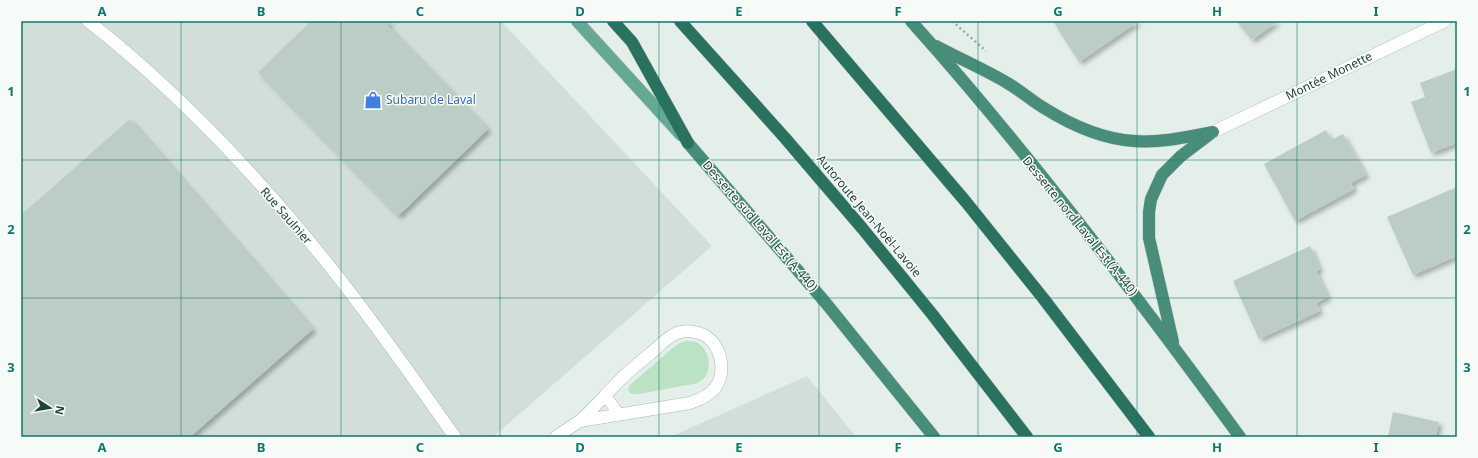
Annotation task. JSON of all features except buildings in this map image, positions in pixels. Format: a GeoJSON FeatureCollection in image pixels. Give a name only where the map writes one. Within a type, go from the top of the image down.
{"type":"FeatureCollection","features":[{"type":"Feature","properties":{"kind":"highway"},"geometry":{"type":"LineString","coordinates":[[613,21],[632,42],[688,143]]}},
{"type":"Feature","properties":{"kind":"highway","name":"Autoroute Jean-Noël-Lavoie"},"geometry":{"type":"LineString","coordinates":[[680,21],[785,138],[862,228],[932,314],[1027,437]]}},
{"type":"Feature","properties":{"kind":"highway"},"geometry":{"type":"LineString","coordinates":[[812,21],[966,202],[1039,293],[1149,437]]}},
{"type":"Feature","properties":{"kind":"highway","name":"Desserte nord Laval Est (A-440)"},"geometry":{"type":"LineString","coordinates":[[911,21],[931,43],[1078,222],[1174,346],[1240,437]]}},
{"type":"Feature","properties":{"kind":"highway"},"geometry":{"type":"LineString","coordinates":[[931,43],[1009,84],[1044,108],[1067,121],[1101,135],[1118,139],[1150,141],[1170,140],[1213,132]]}},
{"type":"Feature","properties":{"kind":"highway"},"geometry":{"type":"LineString","coordinates":[[1174,346],[1149,238],[1148,212],[1154,192],[1162,175],[1180,156],[1213,132]]}},
{"type":"Feature","properties":{"kind":"highway","name":"Desserte sud Laval Est (A-440)"},"geometry":{"type":"LineString","coordinates":[[688,143],[835,314],[934,437]]}},
{"type":"Feature","properties":{"kind":"main road","name":"Desserte sud Laval Est (A-440)"},"geometry":{"type":"LineString","coordinates":[[578,21],[688,143]]}},
{"type":"Feature","properties":{"kind":"street","name":"Rue Saulnier"},"geometry":{"type":"LineString","coordinates":[[88,21],[148,71],[175,96],[234,156],[278,204],[360,306],[455,437]]}},
{"type":"Feature","properties":{"kind":"street","name":"Montée Monette"},"geometry":{"type":"LineString","coordinates":[[1213,132],[1445,21]]}},
{"type":"Feature","properties":{"kind":"street"},"geometry":{"type":"LineString","coordinates":[[556,437],[580,421],[620,380],[667,338],[678,333],[690,331],[700,333],[709,338],[716,346],[722,367],[719,381],[712,392],[703,398],[690,403],[580,421]]}},
{"type":"Feature","properties":{"kind":"lane"},"geometry":{"type":"LineString","coordinates":[[605,395],[619,414]]}},
{"type":"Feature","properties":{"kind":"path"},"geometry":{"type":"LineString","coordinates":[[952,21],[990,54]]}},
{"type":"Feature","properties":{"kind":"shaded area"},"geometry":{"type":"Polygon","coordinates":[[[21,21],[501,21],[712,246],[493,437],[21,437],[21,21]]]}},
{"type":"Feature","properties":{"kind":"shaded area"},"geometry":{"type":"Polygon","coordinates":[[[807,376],[856,437],[670,437],[807,376]]]}},
{"type":"Feature","properties":{"kind":"green space"},"geometry":{"type":"Polygon","coordinates":[[[687,341],[696,342],[704,348],[708,358],[709,368],[704,378],[698,383],[639,394],[631,394],[628,390],[630,385],[674,347],[687,341]]]}},
{"type":"Feature","properties":{"kind":"place","name":"Subaru de Laval"},"geometry":{"type":"Point","coordinates":[373,100]}}]}
